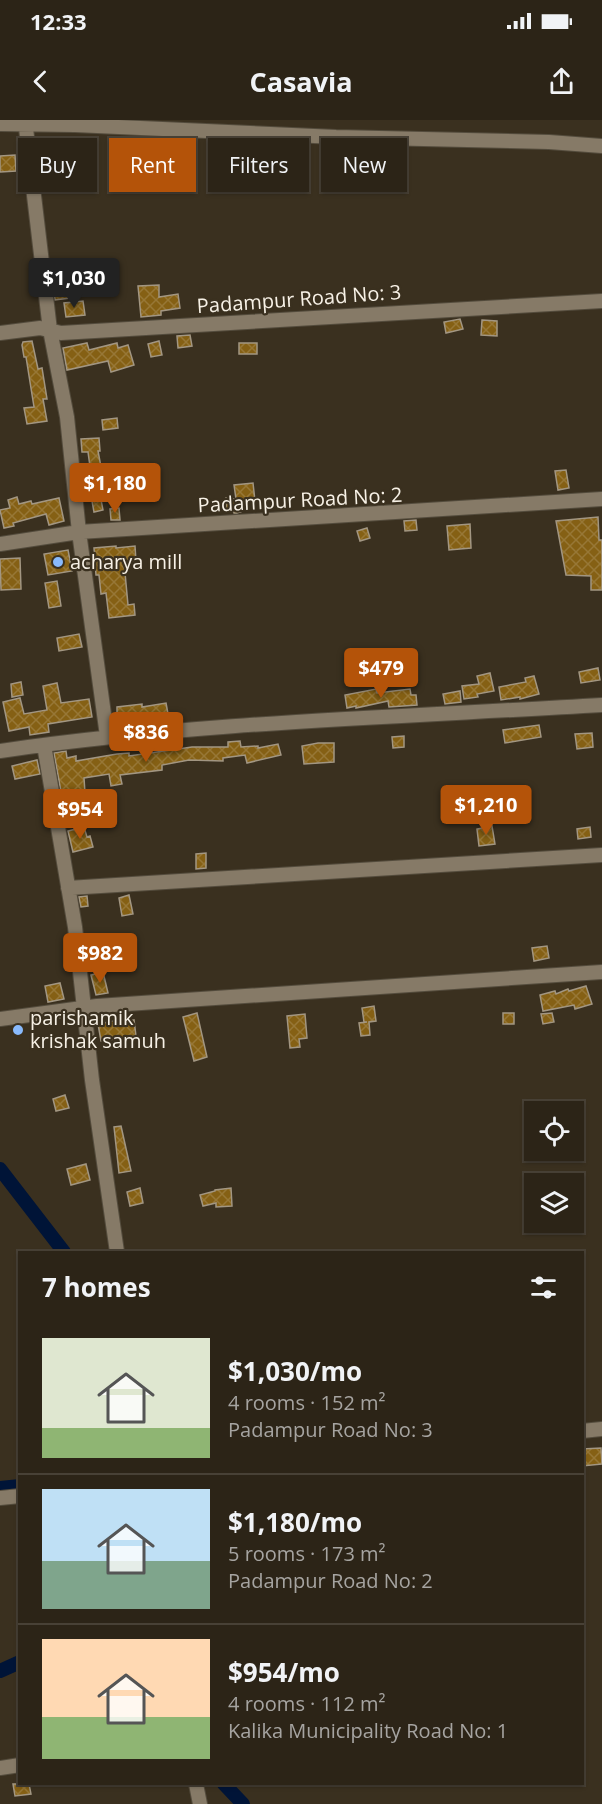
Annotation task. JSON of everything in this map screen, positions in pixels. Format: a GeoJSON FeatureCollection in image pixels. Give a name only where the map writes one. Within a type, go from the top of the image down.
{"type":"FeatureCollection","features":[{"type":"Feature","properties":{"kind":"street"},"geometry":{"type":"LineString","coordinates":[[25,123],[50,330],[67,417],[79,532],[107,736]]}},
{"type":"Feature","properties":{"kind":"street"},"geometry":{"type":"LineString","coordinates":[[0,124],[75,125],[336,138],[549,142],[602,146]]}},
{"type":"Feature","properties":{"kind":"street","name":"Padampur Road No: 3"},"geometry":{"type":"LineString","coordinates":[[0,333],[40,328],[61,333],[602,301]]}},
{"type":"Feature","properties":{"kind":"street","name":"Padampur Road No: 2"},"geometry":{"type":"LineString","coordinates":[[0,544],[79,532],[602,499]]}},
{"type":"Feature","properties":{"kind":"street"},"geometry":{"type":"LineString","coordinates":[[0,751],[107,736],[260,724],[602,705]]}},
{"type":"Feature","properties":{"kind":"street"},"geometry":{"type":"LineString","coordinates":[[44,745],[68,888],[85,1007],[92,1080],[117,1251]]}},
{"type":"Feature","properties":{"kind":"street"},"geometry":{"type":"LineString","coordinates":[[68,888],[602,855]]}},
{"type":"Feature","properties":{"kind":"street"},"geometry":{"type":"LineString","coordinates":[[0,1019],[85,1007],[602,972]]}},
{"type":"Feature","properties":{"kind":"street"},"geometry":{"type":"LineString","coordinates":[[584,1431],[602,1429]]}},
{"type":"Feature","properties":{"kind":"street"},"geometry":{"type":"LineString","coordinates":[[0,1498],[18,1496]]}},
{"type":"Feature","properties":{"kind":"street"},"geometry":{"type":"LineString","coordinates":[[0,1768],[18,1765]]}},
{"type":"Feature","properties":{"kind":"street"},"geometry":{"type":"LineString","coordinates":[[196,1785],[200,1804]]}},
{"type":"Feature","properties":{"kind":"building"},"geometry":{"type":"Polygon","coordinates":[[[15,155],[16,171],[0,172],[0,156],[15,155]]]}},
{"type":"Feature","properties":{"kind":"building"},"geometry":{"type":"Polygon","coordinates":[[[159,285],[159,297],[178,294],[180,308],[161,311],[161,315],[141,317],[138,286],[159,285]]]}},
{"type":"Feature","properties":{"kind":"building"},"geometry":{"type":"Polygon","coordinates":[[[69,287],[70,298],[55,300],[54,289],[69,287]]]}},
{"type":"Feature","properties":{"kind":"building"},"geometry":{"type":"Polygon","coordinates":[[[83,301],[85,315],[66,317],[64,303],[83,301]]]}},
{"type":"Feature","properties":{"kind":"building"},"geometry":{"type":"Polygon","coordinates":[[[460,319],[463,329],[446,333],[444,322],[460,319]]]}},
{"type":"Feature","properties":{"kind":"building"},"geometry":{"type":"Polygon","coordinates":[[[482,320],[497,321],[497,336],[481,335],[482,320]]]}},
{"type":"Feature","properties":{"kind":"building"},"geometry":{"type":"Polygon","coordinates":[[[190,335],[192,346],[178,348],[177,336],[190,335]]]}},
{"type":"Feature","properties":{"kind":"building"},"geometry":{"type":"Polygon","coordinates":[[[32,341],[38,369],[42,368],[47,399],[43,399],[47,421],[27,424],[24,408],[34,407],[22,345],[23,342],[32,341]]]}},
{"type":"Feature","properties":{"kind":"building"},"geometry":{"type":"Polygon","coordinates":[[[159,341],[162,355],[151,357],[148,344],[159,341]]]}},
{"type":"Feature","properties":{"kind":"building"},"geometry":{"type":"Polygon","coordinates":[[[87,343],[89,350],[117,343],[118,348],[128,345],[134,365],[111,372],[108,361],[67,370],[63,348],[87,343]]]}},
{"type":"Feature","properties":{"kind":"building"},"geometry":{"type":"Polygon","coordinates":[[[239,343],[257,343],[257,354],[239,354],[239,343]]]}},
{"type":"Feature","properties":{"kind":"building"},"geometry":{"type":"Polygon","coordinates":[[[117,418],[118,428],[103,430],[102,420],[117,418]]]}},
{"type":"Feature","properties":{"kind":"building"},"geometry":{"type":"Polygon","coordinates":[[[99,438],[100,451],[98,451],[104,483],[98,484],[103,510],[94,512],[87,474],[91,474],[88,452],[82,452],[81,439],[99,438]]]}},
{"type":"Feature","properties":{"kind":"building"},"geometry":{"type":"Polygon","coordinates":[[[566,470],[569,488],[558,490],[555,471],[566,470]]]}},
{"type":"Feature","properties":{"kind":"building"},"geometry":{"type":"Polygon","coordinates":[[[253,483],[255,501],[240,502],[243,511],[237,513],[226,510],[226,498],[236,499],[234,485],[253,483]]]}},
{"type":"Feature","properties":{"kind":"building"},"geometry":{"type":"Polygon","coordinates":[[[17,497],[19,504],[31,501],[32,504],[59,498],[64,521],[49,525],[46,514],[13,523],[14,526],[4,528],[0,510],[10,508],[8,500],[17,497]]]}},
{"type":"Feature","properties":{"kind":"building"},"geometry":{"type":"Polygon","coordinates":[[[119,508],[120,520],[111,520],[110,509],[119,508]]]}},
{"type":"Feature","properties":{"kind":"building"},"geometry":{"type":"Polygon","coordinates":[[[598,517],[599,540],[602,540],[602,590],[591,590],[591,576],[566,575],[556,521],[598,517]]]}},
{"type":"Feature","properties":{"kind":"building"},"geometry":{"type":"Polygon","coordinates":[[[416,520],[417,530],[405,531],[404,521],[416,520]]]}},
{"type":"Feature","properties":{"kind":"building"},"geometry":{"type":"Polygon","coordinates":[[[470,524],[471,548],[449,550],[447,526],[470,524]]]}},
{"type":"Feature","properties":{"kind":"building"},"geometry":{"type":"Polygon","coordinates":[[[367,528],[370,538],[360,541],[357,531],[367,528]]]}},
{"type":"Feature","properties":{"kind":"building"},"geometry":{"type":"Polygon","coordinates":[[[116,546],[116,548],[135,546],[136,561],[124,562],[128,605],[134,604],[135,615],[109,618],[106,593],[101,594],[99,575],[96,575],[94,548],[116,546]]]}},
{"type":"Feature","properties":{"kind":"building","name":"acharya mill"},"geometry":{"type":"Polygon","coordinates":[[[68,550],[72,571],[48,575],[44,554],[68,550]]]}},
{"type":"Feature","properties":{"kind":"building"},"geometry":{"type":"Polygon","coordinates":[[[20,558],[21,589],[1,590],[0,559],[20,558]]]}},
{"type":"Feature","properties":{"kind":"building"},"geometry":{"type":"Polygon","coordinates":[[[57,581],[61,606],[49,608],[45,583],[57,581]]]}},
{"type":"Feature","properties":{"kind":"building"},"geometry":{"type":"Polygon","coordinates":[[[79,634],[82,647],[59,651],[57,638],[79,634]]]}},
{"type":"Feature","properties":{"kind":"building"},"geometry":{"type":"Polygon","coordinates":[[[598,668],[600,680],[581,683],[579,672],[598,668]]]}},
{"type":"Feature","properties":{"kind":"building"},"geometry":{"type":"Polygon","coordinates":[[[490,673],[494,691],[464,699],[462,686],[479,684],[477,676],[490,673]]]}},
{"type":"Feature","properties":{"kind":"building"},"geometry":{"type":"Polygon","coordinates":[[[534,676],[539,694],[520,699],[520,697],[501,700],[499,687],[526,682],[525,678],[534,676]]]}},
{"type":"Feature","properties":{"kind":"building"},"geometry":{"type":"Polygon","coordinates":[[[21,682],[23,695],[12,697],[11,684],[21,682]]]}},
{"type":"Feature","properties":{"kind":"building"},"geometry":{"type":"Polygon","coordinates":[[[57,683],[61,703],[89,699],[92,717],[48,724],[49,732],[30,735],[29,727],[9,731],[3,702],[20,698],[24,714],[47,710],[43,686],[57,683]]]}},
{"type":"Feature","properties":{"kind":"building"},"geometry":{"type":"Polygon","coordinates":[[[376,689],[377,693],[410,689],[411,695],[416,695],[417,705],[389,707],[388,701],[347,708],[345,695],[376,689]]]}},
{"type":"Feature","properties":{"kind":"building"},"geometry":{"type":"Polygon","coordinates":[[[460,691],[461,702],[445,704],[443,694],[460,691]]]}},
{"type":"Feature","properties":{"kind":"building"},"geometry":{"type":"Polygon","coordinates":[[[166,703],[168,714],[117,719],[117,707],[142,704],[142,707],[166,703]]]}},
{"type":"Feature","properties":{"kind":"building"},"geometry":{"type":"Polygon","coordinates":[[[539,725],[541,737],[505,743],[503,730],[539,725]]]}},
{"type":"Feature","properties":{"kind":"building"},"geometry":{"type":"Polygon","coordinates":[[[592,733],[593,747],[577,749],[575,734],[592,733]]]}},
{"type":"Feature","properties":{"kind":"building"},"geometry":{"type":"Polygon","coordinates":[[[404,736],[404,747],[393,748],[392,737],[404,736]]]}},
{"type":"Feature","properties":{"kind":"building"},"geometry":{"type":"Polygon","coordinates":[[[240,741],[241,747],[258,746],[258,748],[278,744],[281,755],[247,763],[245,755],[223,758],[223,761],[189,760],[162,765],[162,770],[120,775],[122,784],[111,786],[109,774],[84,778],[85,793],[62,797],[54,753],[66,751],[67,758],[76,756],[76,761],[117,754],[129,753],[129,756],[192,747],[228,747],[228,742],[240,741]]]}},
{"type":"Feature","properties":{"kind":"building"},"geometry":{"type":"Polygon","coordinates":[[[334,743],[334,762],[304,764],[302,746],[334,743]]]}},
{"type":"Feature","properties":{"kind":"building"},"geometry":{"type":"Polygon","coordinates":[[[37,760],[40,774],[15,779],[12,766],[37,760]]]}},
{"type":"Feature","properties":{"kind":"building"},"geometry":{"type":"Polygon","coordinates":[[[492,826],[495,844],[479,846],[477,829],[492,826]]]}},
{"type":"Feature","properties":{"kind":"building"},"geometry":{"type":"Polygon","coordinates":[[[84,827],[93,847],[73,852],[68,831],[84,827]]]}},
{"type":"Feature","properties":{"kind":"building"},"geometry":{"type":"Polygon","coordinates":[[[590,827],[591,837],[578,839],[577,829],[590,827]]]}},
{"type":"Feature","properties":{"kind":"building"},"geometry":{"type":"Polygon","coordinates":[[[206,853],[206,868],[196,869],[196,854],[206,853]]]}},
{"type":"Feature","properties":{"kind":"building"},"geometry":{"type":"Polygon","coordinates":[[[129,895],[133,914],[122,916],[119,898],[129,895]]]}},
{"type":"Feature","properties":{"kind":"building"},"geometry":{"type":"Polygon","coordinates":[[[87,896],[88,906],[81,907],[79,897],[87,896]]]}},
{"type":"Feature","properties":{"kind":"building"},"geometry":{"type":"Polygon","coordinates":[[[547,946],[549,958],[534,961],[532,948],[547,946]]]}},
{"type":"Feature","properties":{"kind":"building"},"geometry":{"type":"Polygon","coordinates":[[[103,972],[108,993],[96,995],[91,975],[103,972]]]}},
{"type":"Feature","properties":{"kind":"building"},"geometry":{"type":"Polygon","coordinates":[[[60,983],[64,999],[48,1002],[45,986],[60,983]]]}},
{"type":"Feature","properties":{"kind":"building"},"geometry":{"type":"Polygon","coordinates":[[[586,986],[592,1004],[575,1009],[574,1005],[543,1011],[540,995],[555,991],[556,994],[586,986]]]}},
{"type":"Feature","properties":{"kind":"building"},"geometry":{"type":"Polygon","coordinates":[[[374,1006],[376,1021],[369,1022],[370,1035],[361,1036],[359,1023],[367,1022],[364,1022],[362,1008],[374,1006]]]}},
{"type":"Feature","properties":{"kind":"building"},"geometry":{"type":"Polygon","coordinates":[[[197,1013],[207,1057],[194,1061],[183,1017],[197,1013]]]}},
{"type":"Feature","properties":{"kind":"building"},"geometry":{"type":"Polygon","coordinates":[[[503,1013],[514,1013],[514,1024],[503,1024],[503,1013]]]}},
{"type":"Feature","properties":{"kind":"building"},"geometry":{"type":"Polygon","coordinates":[[[552,1013],[554,1022],[543,1024],[541,1014],[552,1013]]]}},
{"type":"Feature","properties":{"kind":"building"},"geometry":{"type":"Polygon","coordinates":[[[305,1014],[307,1038],[299,1039],[300,1047],[290,1048],[287,1016],[305,1014]]]}},
{"type":"Feature","properties":{"kind":"building"},"geometry":{"type":"Polygon","coordinates":[[[118,1020],[119,1023],[134,1020],[136,1036],[101,1041],[98,1024],[118,1020]]]}},
{"type":"Feature","properties":{"kind":"building"},"geometry":{"type":"Polygon","coordinates":[[[65,1095],[69,1108],[56,1111],[53,1099],[65,1095]]]}},
{"type":"Feature","properties":{"kind":"building"},"geometry":{"type":"Polygon","coordinates":[[[121,1126],[131,1171],[119,1173],[114,1127],[121,1126]]]}},
{"type":"Feature","properties":{"kind":"building"},"geometry":{"type":"Polygon","coordinates":[[[86,1164],[90,1180],[71,1185],[67,1169],[86,1164]]]}},
{"type":"Feature","properties":{"kind":"building"},"geometry":{"type":"Polygon","coordinates":[[[140,1188],[143,1203],[130,1206],[127,1192],[140,1188]]]}},
{"type":"Feature","properties":{"kind":"building"},"geometry":{"type":"Polygon","coordinates":[[[231,1188],[232,1206],[216,1207],[216,1203],[203,1206],[200,1195],[231,1188]]]}},
{"type":"Feature","properties":{"kind":"building"},"geometry":{"type":"Polygon","coordinates":[[[601,1448],[602,1464],[584,1466],[584,1449],[601,1448]]]}},
{"type":"Feature","properties":{"kind":"building"},"geometry":{"type":"Polygon","coordinates":[[[13,1784],[29,1785],[31,1794],[15,1796],[13,1784]]]}},
{"type":"Feature","properties":{"kind":"waterway"},"geometry":{"type":"LineString","coordinates":[[0,1169],[63,1251]]}},
{"type":"Feature","properties":{"kind":"waterway"},"geometry":{"type":"LineString","coordinates":[[0,1488],[18,1486]]}},
{"type":"Feature","properties":{"kind":"waterway"},"geometry":{"type":"LineString","coordinates":[[0,1671],[18,1663]]}},
{"type":"Feature","properties":{"kind":"waterway"},"geometry":{"type":"LineString","coordinates":[[225,1785],[243,1804]]}},
{"type":"Feature","properties":{"kind":"place","name":"acharya mill"},"geometry":{"type":"Point","coordinates":[58,562]}},
{"type":"Feature","properties":{"kind":"place","name":"parishamik krishak samuh"},"geometry":{"type":"Point","coordinates":[18,1030]}}]}
